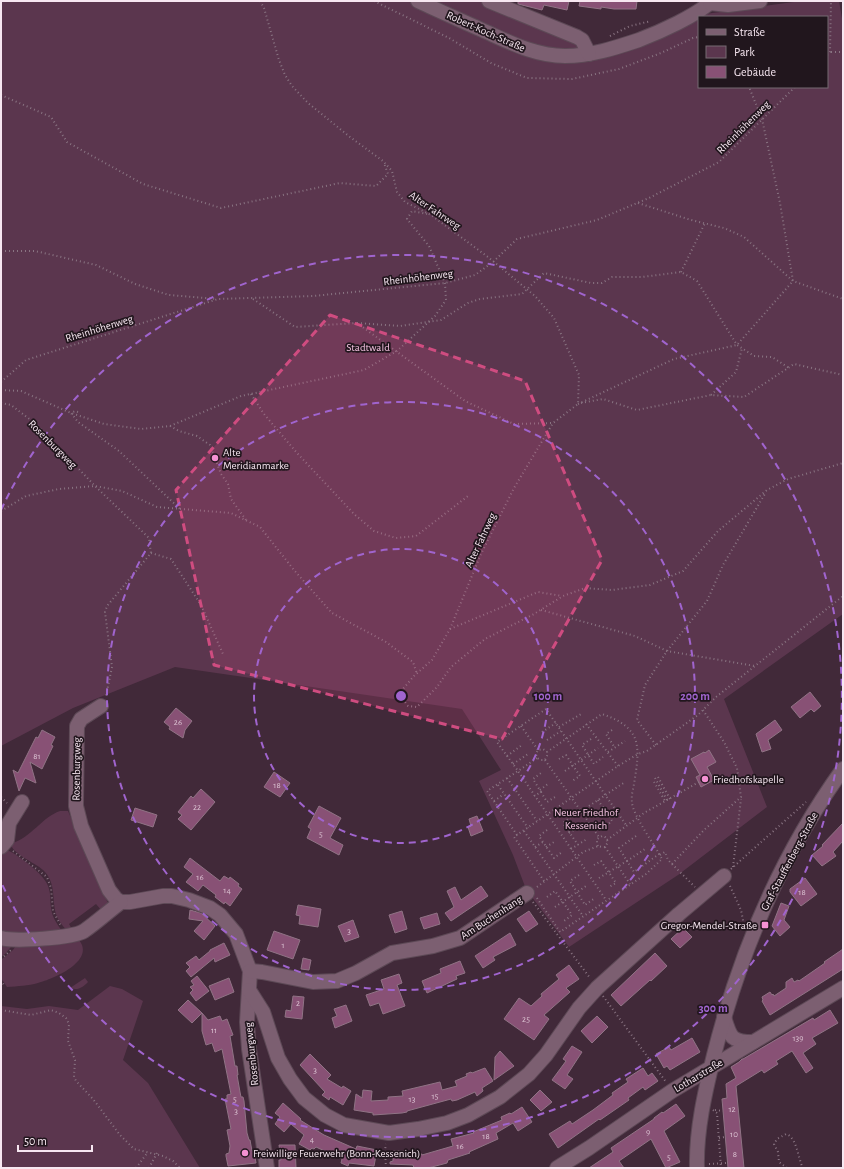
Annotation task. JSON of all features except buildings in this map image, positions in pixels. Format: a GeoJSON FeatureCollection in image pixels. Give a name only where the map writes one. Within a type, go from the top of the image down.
{"type":"FeatureCollection","features":[{"type":"Feature","properties":{"kind":"street","name":"Robert-Koch-Straße"},"geometry":{"type":"LineString","coordinates":[[418,1],[497,38],[528,50],[552,56],[589,54],[609,50],[663,30],[700,10],[710,2]]}},
{"type":"Feature","properties":{"kind":"street"},"geometry":{"type":"LineString","coordinates":[[489,1],[577,37],[582,40],[589,54]]}},
{"type":"Feature","properties":{"kind":"street"},"geometry":{"type":"LineString","coordinates":[[710,2],[728,5],[760,1]]}},
{"type":"Feature","properties":{"kind":"street","name":"Rosenburgweg"},"geometry":{"type":"LineString","coordinates":[[101,706],[81,719],[77,726],[76,806],[81,826],[108,890],[116,899],[122,902],[130,902],[156,897],[172,896],[189,900],[210,908],[228,923],[236,934],[250,971],[247,1022],[249,1049],[267,1168]]}},
{"type":"Feature","properties":{"kind":"street","name":"Graf-Stauffenberg-Straße"},"geometry":{"type":"LineString","coordinates":[[696,1166],[708,1109],[711,1067],[724,1017],[748,944],[764,905],[794,847],[829,789],[843,769]]}},
{"type":"Feature","properties":{"kind":"street"},"geometry":{"type":"LineString","coordinates":[[4,844],[9,823],[22,802]]}},
{"type":"Feature","properties":{"kind":"street"},"geometry":{"type":"LineString","coordinates":[[249,990],[263,1012],[278,1058],[290,1079],[304,1098],[325,1115],[344,1125],[389,1134],[447,1123],[468,1115],[500,1097],[529,1074],[546,1055],[579,1008],[597,988],[728,871]]}},
{"type":"Feature","properties":{"kind":"street","name":"Am Buchenhang"},"geometry":{"type":"LineString","coordinates":[[250,971],[313,982],[337,982],[356,974],[392,953],[432,946],[460,938],[529,892]]}},
{"type":"Feature","properties":{"kind":"street"},"geometry":{"type":"LineString","coordinates":[[1,938],[6,940],[19,940],[66,935],[83,931],[122,902]]}},
{"type":"Feature","properties":{"kind":"street","name":"Lotharstraße"},"geometry":{"type":"LineString","coordinates":[[557,1168],[672,1091],[843,988]]}},
{"type":"Feature","properties":{"kind":"street"},"geometry":{"type":"LineString","coordinates":[[724,1017],[729,1034],[734,1040],[741,1042],[753,1042]]}},
{"type":"Feature","properties":{"kind":"path","name":"Alter Fahrweg"},"geometry":{"type":"LineString","coordinates":[[260,1],[264,8],[279,60],[285,75],[292,86],[308,102],[344,132],[383,161],[392,171],[397,192],[406,202],[431,215],[494,262],[535,296],[554,318],[579,375],[578,404],[553,424],[514,488],[481,554],[450,629],[432,660],[402,690],[403,699],[408,706],[417,707],[437,687],[451,667],[485,638],[541,610],[563,596],[585,588],[612,590],[650,585],[683,571],[718,531],[767,490],[788,479],[843,463]]}},
{"type":"Feature","properties":{"kind":"path"},"geometry":{"type":"LineString","coordinates":[[831,1],[830,52],[843,52]]}},
{"type":"Feature","properties":{"kind":"path"},"geometry":{"type":"LineString","coordinates":[[608,37],[630,26],[657,19]]}},
{"type":"Feature","properties":{"kind":"path"},"geometry":{"type":"LineString","coordinates":[[749,88],[762,119],[780,203],[793,281]]}},
{"type":"Feature","properties":{"kind":"path","name":"Rheinhöhenweg"},"geometry":{"type":"LineString","coordinates":[[1,382],[26,360],[218,300],[313,296],[445,283],[475,275],[494,262],[517,239],[597,220],[699,174],[719,162],[794,88]]}},
{"type":"Feature","properties":{"kind":"path"},"geometry":{"type":"LineString","coordinates":[[1,96],[50,117],[67,142],[143,184],[221,208],[340,183],[376,186],[388,174],[383,161]]}},
{"type":"Feature","properties":{"kind":"path"},"geometry":{"type":"LineString","coordinates":[[637,203],[724,228],[744,236],[793,281],[843,299]]}},
{"type":"Feature","properties":{"kind":"path"},"geometry":{"type":"LineString","coordinates":[[1,390],[21,391],[71,413],[104,424],[141,429],[170,426],[241,396],[364,370],[397,351],[435,316],[446,300],[445,283],[429,246],[407,219],[412,211],[431,215]]}},
{"type":"Feature","properties":{"kind":"path"},"geometry":{"type":"LineString","coordinates":[[681,272],[705,223]]}},
{"type":"Feature","properties":{"kind":"path"},"geometry":{"type":"LineString","coordinates":[[1,251],[35,251],[96,265],[135,284],[169,295],[218,300]]}},
{"type":"Feature","properties":{"kind":"path"},"geometry":{"type":"LineString","coordinates":[[253,299],[295,327],[357,323],[400,326],[441,320],[468,302],[480,299],[522,294],[544,273],[591,283],[602,283],[612,276],[642,277],[681,272],[698,281],[737,345],[754,356],[772,357],[789,368]]}},
{"type":"Feature","properties":{"kind":"path"},"geometry":{"type":"LineString","coordinates":[[578,404],[674,359],[737,345],[793,281]]}},
{"type":"Feature","properties":{"kind":"path"},"geometry":{"type":"LineString","coordinates":[[357,323],[464,401],[514,424],[553,424]]}},
{"type":"Feature","properties":{"kind":"path"},"geometry":{"type":"LineString","coordinates":[[711,396],[736,372],[742,348]]}},
{"type":"Feature","properties":{"kind":"path"},"geometry":{"type":"LineString","coordinates":[[578,404],[603,399],[637,410],[711,396],[744,397],[794,364],[843,375]]}},
{"type":"Feature","properties":{"kind":"path"},"geometry":{"type":"LineString","coordinates":[[251,394],[264,414],[297,453],[354,514],[374,531],[396,538],[416,536],[468,496]]}},
{"type":"Feature","properties":{"kind":"path","name":"Rosenburgweg"},"geometry":{"type":"LineString","coordinates":[[1,403],[11,405],[36,424],[95,486],[149,538],[151,553]]}},
{"type":"Feature","properties":{"kind":"path"},"geometry":{"type":"LineString","coordinates":[[71,413],[75,411],[78,412]]}},
{"type":"Feature","properties":{"kind":"path"},"geometry":{"type":"LineString","coordinates":[[71,413],[78,422],[119,451],[180,508]]}},
{"type":"Feature","properties":{"kind":"path"},"geometry":{"type":"LineString","coordinates":[[170,426],[179,431],[197,436],[210,445],[222,474],[228,484],[231,499],[247,521]]}},
{"type":"Feature","properties":{"kind":"path"},"geometry":{"type":"LineString","coordinates":[[1,511],[26,496],[59,489],[95,486],[122,491],[157,506],[231,513],[260,527],[294,570],[332,613],[386,642],[413,662],[417,674]]}},
{"type":"Feature","properties":{"kind":"path"},"geometry":{"type":"LineString","coordinates":[[656,745],[637,720],[645,685],[667,651],[707,601],[723,565],[767,490]]}},
{"type":"Feature","properties":{"kind":"path"},"geometry":{"type":"LineString","coordinates":[[101,706],[108,688],[112,667],[105,612],[107,606],[151,553],[171,559],[201,605],[223,654]]}},
{"type":"Feature","properties":{"kind":"path"},"geometry":{"type":"LineString","coordinates":[[450,629],[538,592],[563,596]]}},
{"type":"Feature","properties":{"kind":"path"},"geometry":{"type":"LineString","coordinates":[[544,881],[514,837],[618,766],[656,745],[703,710],[716,697],[843,596]]}},
{"type":"Feature","properties":{"kind":"path"},"geometry":{"type":"LineString","coordinates":[[541,610],[635,636],[667,651],[755,666]]}},
{"type":"Feature","properties":{"kind":"path"},"geometry":{"type":"LineString","coordinates":[[606,900],[497,742],[546,709],[626,825]]}},
{"type":"Feature","properties":{"kind":"path"},"geometry":{"type":"LineString","coordinates":[[703,710],[724,742],[737,768],[741,797],[728,871],[732,890],[741,910],[748,944]]}},
{"type":"Feature","properties":{"kind":"path"},"geometry":{"type":"LineString","coordinates":[[559,728],[581,714]]}},
{"type":"Feature","properties":{"kind":"path"},"geometry":{"type":"LineString","coordinates":[[529,892],[560,932],[646,874],[662,859],[631,803],[638,754],[637,743],[632,733],[618,719],[602,714],[547,752],[545,760]]}},
{"type":"Feature","properties":{"kind":"path"},"geometry":{"type":"LineString","coordinates":[[542,732],[556,723]]}},
{"type":"Feature","properties":{"kind":"path"},"geometry":{"type":"LineString","coordinates":[[586,724],[618,766]]}},
{"type":"Feature","properties":{"kind":"path"},"geometry":{"type":"LineString","coordinates":[[521,726],[538,750]]}},
{"type":"Feature","properties":{"kind":"path"},"geometry":{"type":"LineString","coordinates":[[612,730],[606,734],[615,748]]}},
{"type":"Feature","properties":{"kind":"path"},"geometry":{"type":"LineString","coordinates":[[547,740],[561,731]]}},
{"type":"Feature","properties":{"kind":"path"},"geometry":{"type":"LineString","coordinates":[[592,739],[582,746],[594,764],[603,757]]}},
{"type":"Feature","properties":{"kind":"path"},"geometry":{"type":"LineString","coordinates":[[608,752],[625,741]]}},
{"type":"Feature","properties":{"kind":"path"},"geometry":{"type":"LineString","coordinates":[[507,756],[522,745]]}},
{"type":"Feature","properties":{"kind":"path"},"geometry":{"type":"LineString","coordinates":[[565,771],[598,748]]}},
{"type":"Feature","properties":{"kind":"path"},"geometry":{"type":"LineString","coordinates":[[538,750],[543,749],[547,752]]}},
{"type":"Feature","properties":{"kind":"path"},"geometry":{"type":"LineString","coordinates":[[537,758],[536,754],[538,750]]}},
{"type":"Feature","properties":{"kind":"path"},"geometry":{"type":"LineString","coordinates":[[513,764],[528,754]]}},
{"type":"Feature","properties":{"kind":"path"},"geometry":{"type":"LineString","coordinates":[[559,759],[566,755],[580,776],[572,781]]}},
{"type":"Feature","properties":{"kind":"path"},"geometry":{"type":"LineString","coordinates":[[537,758],[545,760],[599,837]]}},
{"type":"Feature","properties":{"kind":"path"},"geometry":{"type":"LineString","coordinates":[[517,835],[487,791],[537,758]]}},
{"type":"Feature","properties":{"kind":"path"},"geometry":{"type":"LineString","coordinates":[[541,773],[533,779],[547,802],[555,797]]}},
{"type":"Feature","properties":{"kind":"path"},"geometry":{"type":"LineString","coordinates":[[658,777],[667,800]]}},
{"type":"Feature","properties":{"kind":"path"},"geometry":{"type":"LineString","coordinates":[[507,778],[538,821]]}},
{"type":"Feature","properties":{"kind":"path"},"geometry":{"type":"LineString","coordinates":[[655,778],[667,800]]}},
{"type":"Feature","properties":{"kind":"path"},"geometry":{"type":"LineString","coordinates":[[589,806],[625,782]]}},
{"type":"Feature","properties":{"kind":"path"},"geometry":{"type":"LineString","coordinates":[[654,782],[667,800]]}},
{"type":"Feature","properties":{"kind":"path"},"geometry":{"type":"LineString","coordinates":[[605,847],[608,842],[607,840],[626,825],[699,782]]}},
{"type":"Feature","properties":{"kind":"path"},"geometry":{"type":"LineString","coordinates":[[534,796],[549,783]]}},
{"type":"Feature","properties":{"kind":"path"},"geometry":{"type":"LineString","coordinates":[[498,785],[528,828]]}},
{"type":"Feature","properties":{"kind":"path"},"geometry":{"type":"LineString","coordinates":[[494,801],[504,794]]}},
{"type":"Feature","properties":{"kind":"path"},"geometry":{"type":"LineString","coordinates":[[672,864],[704,830],[741,797]]}},
{"type":"Feature","properties":{"kind":"path"},"geometry":{"type":"LineString","coordinates":[[728,871],[810,799]]}},
{"type":"Feature","properties":{"kind":"path"},"geometry":{"type":"LineString","coordinates":[[598,800],[612,821],[607,825]]}},
{"type":"Feature","properties":{"kind":"path"},"geometry":{"type":"LineString","coordinates":[[596,817],[605,811]]}},
{"type":"Feature","properties":{"kind":"path"},"geometry":{"type":"LineString","coordinates":[[571,817],[562,823],[578,845]]}},
{"type":"Feature","properties":{"kind":"path"},"geometry":{"type":"LineString","coordinates":[[569,833],[578,827]]}},
{"type":"Feature","properties":{"kind":"path"},"geometry":{"type":"LineString","coordinates":[[547,830],[540,836],[546,847],[554,858],[562,852]]}},
{"type":"Feature","properties":{"kind":"path"},"geometry":{"type":"LineString","coordinates":[[524,831],[583,916]]}},
{"type":"Feature","properties":{"kind":"path"},"geometry":{"type":"LineString","coordinates":[[636,836],[619,848],[634,872],[665,852],[668,860],[701,894]]}},
{"type":"Feature","properties":{"kind":"path"},"geometry":{"type":"LineString","coordinates":[[599,837],[605,837],[607,840]]}},
{"type":"Feature","properties":{"kind":"path"},"geometry":{"type":"LineString","coordinates":[[598,846],[596,842],[599,837]]}},
{"type":"Feature","properties":{"kind":"path"},"geometry":{"type":"LineString","coordinates":[[571,850],[587,838]]}},
{"type":"Feature","properties":{"kind":"path"},"geometry":{"type":"LineString","coordinates":[[535,847],[543,842]]}},
{"type":"Feature","properties":{"kind":"path"},"geometry":{"type":"LineString","coordinates":[[546,847],[554,842]]}},
{"type":"Feature","properties":{"kind":"path"},"geometry":{"type":"LineString","coordinates":[[4,844],[46,878],[51,888],[53,911],[66,935]]}},
{"type":"Feature","properties":{"kind":"path"},"geometry":{"type":"LineString","coordinates":[[529,892],[588,850],[598,846],[602,848],[605,847]]}},
{"type":"Feature","properties":{"kind":"path"},"geometry":{"type":"LineString","coordinates":[[605,847],[630,884]]}},
{"type":"Feature","properties":{"kind":"path"},"geometry":{"type":"LineString","coordinates":[[600,878],[645,849]]}},
{"type":"Feature","properties":{"kind":"path"},"geometry":{"type":"LineString","coordinates":[[594,865],[601,861],[616,883],[609,887]]}},
{"type":"Feature","properties":{"kind":"path"},"geometry":{"type":"LineString","coordinates":[[579,875],[570,881],[576,893],[585,905],[594,898]]}},
{"type":"Feature","properties":{"kind":"path"},"geometry":{"type":"LineString","coordinates":[[555,907],[586,886]]}},
{"type":"Feature","properties":{"kind":"path"},"geometry":{"type":"LineString","coordinates":[[547,897],[555,891],[563,902],[572,915],[564,921]]}},
{"type":"Feature","properties":{"kind":"path"},"geometry":{"type":"LineString","coordinates":[[529,892],[672,1091]]}},
{"type":"Feature","properties":{"kind":"path"},"geometry":{"type":"LineString","coordinates":[[1,980],[5,987]]}},
{"type":"Feature","properties":{"kind":"path"},"geometry":{"type":"LineString","coordinates":[[1,1010],[31,1015],[51,1010],[66,1018],[69,1024],[68,1041],[75,1060],[74,1077],[76,1081],[120,1135],[134,1149],[157,1153],[172,1161],[180,1168]]}},
{"type":"Feature","properties":{"kind":"path"},"geometry":{"type":"LineString","coordinates":[[708,1109],[723,1111]]}},
{"type":"Feature","properties":{"kind":"path"},"geometry":{"type":"LineString","coordinates":[[708,1109],[718,1113],[722,1168]]}},
{"type":"Feature","properties":{"kind":"path"},"geometry":{"type":"LineString","coordinates":[[386,1168],[385,1150],[389,1134]]}},
{"type":"Feature","properties":{"kind":"path"},"geometry":{"type":"LineString","coordinates":[[787,1168],[779,1162],[778,1152],[774,1144],[777,1139],[786,1134],[790,1135],[797,1148],[799,1160],[803,1168]]}},
{"type":"Feature","properties":{"kind":"path"},"geometry":{"type":"LineString","coordinates":[[719,1138],[725,1137]]}},
{"type":"Feature","properties":{"kind":"path"},"geometry":{"type":"LineString","coordinates":[[136,1168],[148,1152]]}},
{"type":"Feature","properties":{"kind":"path"},"geometry":{"type":"LineString","coordinates":[[149,1168],[157,1153]]}},
{"type":"Feature","properties":{"kind":"path"},"geometry":{"type":"LineString","coordinates":[[696,1166],[728,1163]]}},
{"type":"Feature","properties":{"kind":"highlighted area"},"geometry":{"type":"Polygon","coordinates":[[[330,315],[525,381],[602,560],[502,739],[214,665],[176,490],[330,315]]]}},
{"type":"Feature","properties":{"kind":"green space","name":"Stadtwald"},"geometry":{"type":"Polygon","coordinates":[[[1,1],[481,1],[576,42],[592,61],[643,46],[698,18],[698,88],[828,88],[828,16],[702,16],[705,14],[801,1],[839,1],[843,24],[843,614],[724,699],[767,807],[678,875],[569,947],[526,889],[513,855],[479,781],[501,770],[462,709],[175,667],[73,708],[1,746],[1,1]]]}},
{"type":"Feature","properties":{"kind":"green space"},"geometry":{"type":"Polygon","coordinates":[[[60,811],[68,811],[110,908],[102,911],[96,904],[69,924],[73,931],[68,932],[56,914],[51,882],[45,872],[17,853],[11,845],[12,843],[25,837],[48,818],[60,811]]]}},
{"type":"Feature","properties":{"kind":"green space"},"geometry":{"type":"Polygon","coordinates":[[[7,850],[30,865],[46,881],[50,891],[52,914],[62,931],[1,936],[1,851],[7,850]]]}},
{"type":"Feature","properties":{"kind":"green space"},"geometry":{"type":"Polygon","coordinates":[[[20,940],[79,940],[83,948],[82,955],[70,968],[53,978],[34,984],[7,987],[1,978],[1,960],[13,950],[20,940]]]}},
{"type":"Feature","properties":{"kind":"green space"},"geometry":{"type":"Polygon","coordinates":[[[1,941],[15,942],[1,957],[1,941]]]}},
{"type":"Feature","properties":{"kind":"green space"},"geometry":{"type":"Polygon","coordinates":[[[85,978],[88,982],[82,987],[78,989],[70,988],[85,978]]]}},
{"type":"Feature","properties":{"kind":"green space"},"geometry":{"type":"Polygon","coordinates":[[[110,986],[122,989],[143,1001],[123,1060],[148,1083],[200,1168],[1,1168],[1,1006],[27,1009],[49,1006],[78,1010],[110,986]]]}},
{"type":"Feature","properties":{"kind":"place","name":"Alte Meridianmarke"},"geometry":{"type":"Point","coordinates":[215,458]}},
{"type":"Feature","properties":{"kind":"place","name":"Friedhofskapelle"},"geometry":{"type":"Point","coordinates":[705,779]}},
{"type":"Feature","properties":{"kind":"place","name":"Gregor-Mendel-Straße"},"geometry":{"type":"Point","coordinates":[765,925]}},
{"type":"Feature","properties":{"kind":"place","name":"Freiwillige Feuerwehr (Bonn-Kessenich)"},"geometry":{"type":"Point","coordinates":[245,1153]}},
{"type":"Feature","properties":{"kind":"park label","name":"Neuer Friedhof Kessenich"},"geometry":{"type":"Point","coordinates":[586,818]}}]}
